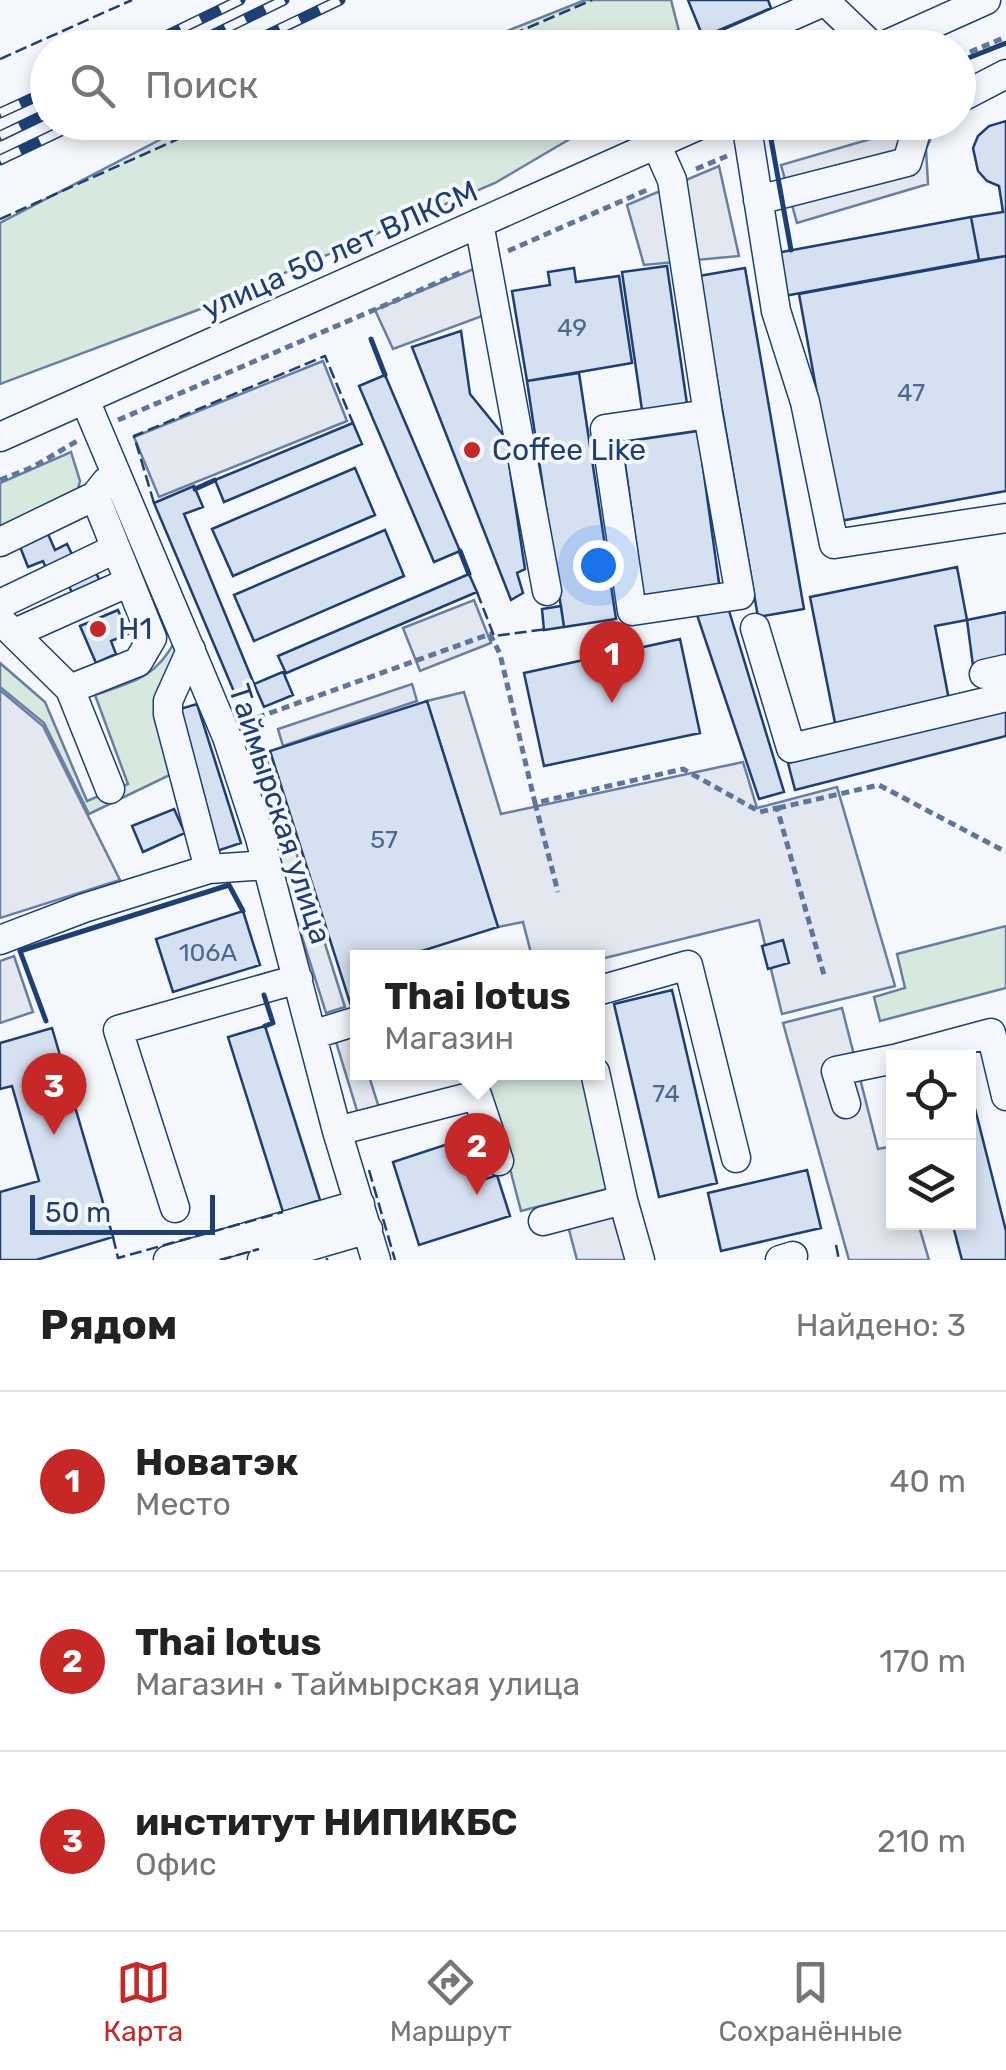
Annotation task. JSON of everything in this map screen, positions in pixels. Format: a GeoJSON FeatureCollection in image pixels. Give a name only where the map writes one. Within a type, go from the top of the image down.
{"type":"FeatureCollection","features":[{"type":"Feature","properties":{"kind":"street"},"geometry":{"type":"LineString","coordinates":[[918,30],[986,0]]}},
{"type":"Feature","properties":{"kind":"street"},"geometry":{"type":"LineString","coordinates":[[760,30],[827,1],[858,30]]}},
{"type":"Feature","properties":{"kind":"street"},"geometry":{"type":"LineString","coordinates":[[976,90],[1006,74]]}},
{"type":"Feature","properties":{"kind":"street","name":"улица 50 лет ВЛКСМ"},"geometry":{"type":"LineString","coordinates":[[0,437],[479,223],[649,140]]}},
{"type":"Feature","properties":{"kind":"street"},"geometry":{"type":"LineString","coordinates":[[662,140],[740,594],[632,611],[605,429],[708,414]]}},
{"type":"Feature","properties":{"kind":"street"},"geometry":{"type":"LineString","coordinates":[[749,140],[776,311],[805,402],[834,544],[1006,518]]}},
{"type":"Feature","properties":{"kind":"street"},"geometry":{"type":"LineString","coordinates":[[758,200],[907,162],[914,140]]}},
{"type":"Feature","properties":{"kind":"street"},"geometry":{"type":"LineString","coordinates":[[479,223],[547,591]]}},
{"type":"Feature","properties":{"kind":"street","name":"Таймырская улица"},"geometry":{"type":"LineString","coordinates":[[85,400],[227,737],[376,1260]]}},
{"type":"Feature","properties":{"kind":"street"},"geometry":{"type":"LineString","coordinates":[[0,542],[95,496],[100,486],[116,476]]}},
{"type":"Feature","properties":{"kind":"street"},"geometry":{"type":"LineString","coordinates":[[70,689],[138,662],[152,638],[95,496]]}},
{"type":"Feature","properties":{"kind":"street"},"geometry":{"type":"LineString","coordinates":[[0,604],[115,549]]}},
{"type":"Feature","properties":{"kind":"street"},"geometry":{"type":"LineString","coordinates":[[110,788],[70,689],[8,626],[128,582]]}},
{"type":"Feature","properties":{"kind":"street"},"geometry":{"type":"LineString","coordinates":[[755,628],[791,748],[1006,698]]}},
{"type":"Feature","properties":{"kind":"street"},"geometry":{"type":"LineString","coordinates":[[191,650],[168,701],[168,714],[210,869]]}},
{"type":"Feature","properties":{"kind":"street"},"geometry":{"type":"LineString","coordinates":[[0,940],[84,908],[210,869],[266,865]]}},
{"type":"Feature","properties":{"kind":"street"},"geometry":{"type":"LineString","coordinates":[[605,989],[688,965],[736,1158]]}},
{"type":"Feature","properties":{"kind":"street"},"geometry":{"type":"LineString","coordinates":[[175,1208],[118,1030],[298,979]]}},
{"type":"Feature","properties":{"kind":"street"},"geometry":{"type":"LineString","coordinates":[[312,1035],[350,1023]]}},
{"type":"Feature","properties":{"kind":"street"},"geometry":{"type":"LineString","coordinates":[[928,1050],[991,1034],[1006,1096]]}},
{"type":"Feature","properties":{"kind":"street"},"geometry":{"type":"LineString","coordinates":[[846,1104],[836,1071],[886,1060]]}},
{"type":"Feature","properties":{"kind":"street"},"geometry":{"type":"LineString","coordinates":[[597,1080],[640,1260]]}},
{"type":"Feature","properties":{"kind":"street"},"geometry":{"type":"LineString","coordinates":[[337,1130],[477,1094],[499,1161]]}},
{"type":"Feature","properties":{"kind":"street"},"geometry":{"type":"LineString","coordinates":[[543,1220],[623,1200]]}},
{"type":"Feature","properties":{"kind":"street"},"geometry":{"type":"LineString","coordinates":[[275,1258],[364,1217]]}},
{"type":"Feature","properties":{"kind":"street"},"geometry":{"type":"LineString","coordinates":[[168,1260],[364,1217]]}},
{"type":"Feature","properties":{"kind":"path"},"geometry":{"type":"LineString","coordinates":[[976,50],[1006,37]]}},
{"type":"Feature","properties":{"kind":"path"},"geometry":{"type":"LineString","coordinates":[[0,480],[33,467],[96,429],[672,180],[738,140]]}},
{"type":"Feature","properties":{"kind":"path"},"geometry":{"type":"LineString","coordinates":[[240,724],[490,634],[500,654],[558,892]]}},
{"type":"Feature","properties":{"kind":"path"},"geometry":{"type":"LineString","coordinates":[[535,803],[683,768],[760,812],[880,785],[1006,852]]}},
{"type":"Feature","properties":{"kind":"path"},"geometry":{"type":"LineString","coordinates":[[777,808],[824,974]]}},
{"type":"Feature","properties":{"kind":"shaded area"},"geometry":{"type":"Polygon","coordinates":[[[585,0],[671,0],[679,30],[510,30],[585,0]]]}},
{"type":"Feature","properties":{"kind":"shaded area"},"geometry":{"type":"Polygon","coordinates":[[[159,140],[568,140],[495,183],[203,308],[0,384],[0,223],[159,140]]]}},
{"type":"Feature","properties":{"kind":"shaded area"},"geometry":{"type":"Polygon","coordinates":[[[867,140],[930,140],[926,149],[928,184],[797,223],[781,165],[867,140]]]}},
{"type":"Feature","properties":{"kind":"shaded area"},"geometry":{"type":"Polygon","coordinates":[[[719,166],[739,256],[644,265],[627,205],[719,166]]]}},
{"type":"Feature","properties":{"kind":"shaded area"},"geometry":{"type":"Polygon","coordinates":[[[476,268],[485,315],[393,349],[375,310],[476,268]]]}},
{"type":"Feature","properties":{"kind":"shaded area"},"geometry":{"type":"Polygon","coordinates":[[[323,361],[347,421],[159,497],[134,437],[323,361]]]}},
{"type":"Feature","properties":{"kind":"shaded area"},"geometry":{"type":"Polygon","coordinates":[[[71,452],[80,481],[77,493],[0,533],[0,483],[71,452]]]}},
{"type":"Feature","properties":{"kind":"shaded area"},"geometry":{"type":"Polygon","coordinates":[[[474,600],[491,643],[420,671],[403,628],[474,600]]]}},
{"type":"Feature","properties":{"kind":"shaded area"},"geometry":{"type":"Polygon","coordinates":[[[174,643],[179,655],[176,772],[89,814],[44,723],[0,687],[0,663],[45,702],[87,801],[128,784],[95,695],[150,672],[174,643]]]}},
{"type":"Feature","properties":{"kind":"shaded area"},"geometry":{"type":"Polygon","coordinates":[[[412,684],[417,701],[283,746],[278,729],[412,684]]]}},
{"type":"Feature","properties":{"kind":"shaded area"},"geometry":{"type":"Polygon","coordinates":[[[0,690],[43,726],[120,880],[0,918],[0,690]]]}},
{"type":"Feature","properties":{"kind":"shaded area"},"geometry":{"type":"Polygon","coordinates":[[[464,692],[501,814],[743,762],[757,808],[837,787],[895,986],[782,1014],[759,920],[605,958],[605,950],[530,950],[523,922],[498,927],[427,701],[464,692]]]}},
{"type":"Feature","properties":{"kind":"shaded area"},"geometry":{"type":"Polygon","coordinates":[[[266,757],[345,1007],[326,1013],[247,763],[266,757]]]}},
{"type":"Feature","properties":{"kind":"shaded area"},"geometry":{"type":"Polygon","coordinates":[[[1006,926],[1006,988],[880,1021],[874,997],[905,988],[897,954],[1006,926]]]}},
{"type":"Feature","properties":{"kind":"shaded area"},"geometry":{"type":"Polygon","coordinates":[[[14,956],[33,1012],[0,1023],[0,961],[14,956]]]}},
{"type":"Feature","properties":{"kind":"shaded area"},"geometry":{"type":"Polygon","coordinates":[[[842,1008],[878,1149],[886,1147],[886,1230],[920,1230],[929,1260],[849,1260],[783,1023],[842,1008]]]}},
{"type":"Feature","properties":{"kind":"shaded area"},"geometry":{"type":"Polygon","coordinates":[[[350,1027],[350,1080],[370,1080],[379,1108],[358,1114],[333,1032],[350,1027]]]}},
{"type":"Feature","properties":{"kind":"shaded area"},"geometry":{"type":"Polygon","coordinates":[[[487,1080],[587,1080],[615,1187],[521,1211],[487,1080]]]}},
{"type":"Feature","properties":{"kind":"shaded area"},"geometry":{"type":"Polygon","coordinates":[[[618,1208],[633,1260],[577,1260],[567,1222],[618,1208]]]}},
{"type":"Feature","properties":{"kind":"building"},"geometry":{"type":"Polygon","coordinates":[[[688,0],[768,0],[771,8],[719,30],[700,30],[688,0]]]}},
{"type":"Feature","properties":{"kind":"building"},"geometry":{"type":"Polygon","coordinates":[[[1006,121],[1006,256],[979,260],[971,217],[1003,212],[999,186],[978,171],[973,148],[978,136],[989,126],[1006,121]]]}},
{"type":"Feature","properties":{"kind":"building"},"geometry":{"type":"Polygon","coordinates":[[[971,217],[979,260],[779,297],[771,254],[971,217]]]}},
{"type":"Feature","properties":{"kind":"building"},"geometry":{"type":"Polygon","coordinates":[[[1006,256],[1006,491],[840,521],[799,294],[1006,256]]]}},
{"type":"Feature","properties":{"kind":"building"},"geometry":{"type":"Polygon","coordinates":[[[667,266],[687,404],[642,410],[622,272],[667,266]]]}},
{"type":"Feature","properties":{"kind":"building"},"geometry":{"type":"Polygon","coordinates":[[[574,268],[576,282],[619,276],[632,363],[527,381],[512,291],[550,285],[548,272],[574,268]]]}},
{"type":"Feature","properties":{"kind":"building"},"geometry":{"type":"Polygon","coordinates":[[[745,268],[804,609],[758,617],[699,276],[745,268]]]}},
{"type":"Feature","properties":{"kind":"building"},"geometry":{"type":"Polygon","coordinates":[[[461,331],[470,394],[505,437],[525,569],[517,573],[523,593],[511,600],[412,347],[461,331]]]}},
{"type":"Feature","properties":{"kind":"building"},"geometry":{"type":"Polygon","coordinates":[[[579,373],[616,619],[564,627],[527,381],[579,373]]]}},
{"type":"Feature","properties":{"kind":"building"},"geometry":{"type":"Polygon","coordinates":[[[385,375],[460,551],[434,562],[359,386],[385,375]]]}},
{"type":"Feature","properties":{"kind":"building"},"geometry":{"type":"Polygon","coordinates":[[[353,423],[362,444],[224,502],[215,480],[353,423]]]}},
{"type":"Feature","properties":{"kind":"building"},"geometry":{"type":"Polygon","coordinates":[[[698,431],[720,590],[644,601],[622,442],[698,431]]]}},
{"type":"Feature","properties":{"kind":"building"},"geometry":{"type":"Polygon","coordinates":[[[355,468],[375,515],[233,576],[212,529],[355,468]]]}},
{"type":"Feature","properties":{"kind":"building"},"geometry":{"type":"Polygon","coordinates":[[[194,486],[203,507],[184,514],[254,684],[235,694],[154,503],[194,486]]]}},
{"type":"Feature","properties":{"kind":"building"},"geometry":{"type":"Polygon","coordinates":[[[45,527],[55,550],[67,544],[78,567],[91,561],[108,600],[80,612],[67,581],[54,587],[43,561],[28,567],[17,539],[45,527]]]}},
{"type":"Feature","properties":{"kind":"building"},"geometry":{"type":"Polygon","coordinates":[[[385,530],[404,576],[254,641],[234,595],[385,530]]]}},
{"type":"Feature","properties":{"kind":"building"},"geometry":{"type":"Polygon","coordinates":[[[957,567],[967,620],[935,626],[949,700],[835,723],[810,597],[957,567]]]}},
{"type":"Feature","properties":{"kind":"building"},"geometry":{"type":"Polygon","coordinates":[[[469,574],[477,592],[284,674],[293,695],[264,707],[254,684],[285,671],[278,656],[469,574]]]}},
{"type":"Feature","properties":{"kind":"building"},"geometry":{"type":"Polygon","coordinates":[[[727,604],[784,792],[759,799],[697,615],[727,604]]]}},
{"type":"Feature","properties":{"kind":"building"},"geometry":{"type":"Polygon","coordinates":[[[561,606],[564,627],[544,630],[542,609],[561,606]]]}},
{"type":"Feature","properties":{"kind":"building"},"geometry":{"type":"Polygon","coordinates":[[[118,610],[128,634],[111,641],[116,654],[96,663],[80,626],[118,610]]]}},
{"type":"Feature","properties":{"kind":"building"},"geometry":{"type":"Polygon","coordinates":[[[1006,612],[1006,660],[973,666],[967,620],[1006,612]]]}},
{"type":"Feature","properties":{"kind":"building"},"geometry":{"type":"Polygon","coordinates":[[[680,639],[700,733],[544,766],[524,673],[680,639]]]}},
{"type":"Feature","properties":{"kind":"building"},"geometry":{"type":"Polygon","coordinates":[[[427,701],[498,927],[425,950],[350,950],[350,1003],[270,751],[427,701]]]}},
{"type":"Feature","properties":{"kind":"building"},"geometry":{"type":"Polygon","coordinates":[[[197,704],[241,843],[217,851],[173,711],[197,704]]]}},
{"type":"Feature","properties":{"kind":"building"},"geometry":{"type":"Polygon","coordinates":[[[1006,707],[1006,736],[795,790],[788,763],[1006,707]]]}},
{"type":"Feature","properties":{"kind":"building"},"geometry":{"type":"Polygon","coordinates":[[[174,809],[185,833],[143,852],[132,826],[174,809]]]}},
{"type":"Feature","properties":{"kind":"building"},"geometry":{"type":"Polygon","coordinates":[[[243,911],[260,965],[173,992],[156,939],[243,911]]]}},
{"type":"Feature","properties":{"kind":"building"},"geometry":{"type":"Polygon","coordinates":[[[783,940],[789,963],[768,969],[762,946],[783,940]]]}},
{"type":"Feature","properties":{"kind":"building"},"geometry":{"type":"Polygon","coordinates":[[[672,990],[717,1183],[659,1197],[614,1004],[672,990]]]}},
{"type":"Feature","properties":{"kind":"building"},"geometry":{"type":"Polygon","coordinates":[[[265,1026],[320,1200],[283,1212],[228,1037],[265,1026]]]}},
{"type":"Feature","properties":{"kind":"building"},"geometry":{"type":"Polygon","coordinates":[[[52,1028],[113,1237],[36,1260],[0,1260],[0,1192],[39,1181],[12,1086],[0,1089],[0,1043],[52,1028]]]}},
{"type":"Feature","properties":{"kind":"building"},"geometry":{"type":"Polygon","coordinates":[[[976,1113],[1006,1231],[1006,1260],[962,1260],[954,1230],[976,1230],[976,1113]]]}},
{"type":"Feature","properties":{"kind":"building"},"geometry":{"type":"Polygon","coordinates":[[[460,1140],[474,1183],[497,1175],[510,1216],[419,1245],[393,1162],[460,1140]]]}},
{"type":"Feature","properties":{"kind":"building"},"geometry":{"type":"Polygon","coordinates":[[[807,1170],[821,1228],[721,1251],[708,1193],[807,1170]]]}},
{"type":"Feature","properties":{"kind":"railway"},"geometry":{"type":"LineString","coordinates":[[178,30],[240,0]]}},
{"type":"Feature","properties":{"kind":"railway"},"geometry":{"type":"LineString","coordinates":[[223,30],[284,0]]}},
{"type":"Feature","properties":{"kind":"railway"},"geometry":{"type":"LineString","coordinates":[[278,30],[340,0]]}},
{"type":"Feature","properties":{"kind":"railway"},"geometry":{"type":"LineString","coordinates":[[0,113],[30,99]]}},
{"type":"Feature","properties":{"kind":"railway"},"geometry":{"type":"LineString","coordinates":[[0,136],[30,122]]}},
{"type":"Feature","properties":{"kind":"railway"},"geometry":{"type":"LineString","coordinates":[[0,160],[42,140]]}},
{"type":"Feature","properties":{"kind":"fence"},"geometry":{"type":"LineString","coordinates":[[65,30],[132,0]]}},
{"type":"Feature","properties":{"kind":"fence"},"geometry":{"type":"LineString","coordinates":[[523,30],[592,0]]}},
{"type":"Feature","properties":{"kind":"fence"},"geometry":{"type":"LineString","coordinates":[[0,59],[30,46]]}},
{"type":"Feature","properties":{"kind":"fence"},"geometry":{"type":"LineString","coordinates":[[0,219],[176,140]]}},
{"type":"Feature","properties":{"kind":"fence"},"geometry":{"type":"LineString","coordinates":[[154,503],[134,436],[325,356],[353,423]]}},
{"type":"Feature","properties":{"kind":"fence"},"geometry":{"type":"LineString","coordinates":[[477,592],[494,636],[547,629]]}},
{"type":"Feature","properties":{"kind":"fence"},"geometry":{"type":"LineString","coordinates":[[369,1170],[395,1260]]}},
{"type":"Feature","properties":{"kind":"fence"},"geometry":{"type":"LineString","coordinates":[[113,1237],[118,1258],[283,1212]]}},
{"type":"Feature","properties":{"kind":"fence"},"geometry":{"type":"LineString","coordinates":[[836,1245],[839,1260]]}},
{"type":"Feature","properties":{"kind":"fence"},"geometry":{"type":"LineString","coordinates":[[220,1260],[259,1249]]}},
{"type":"Feature","properties":{"kind":"wall"},"geometry":{"type":"LineString","coordinates":[[976,55],[1006,43]]}},
{"type":"Feature","properties":{"kind":"wall"},"geometry":{"type":"LineString","coordinates":[[771,140],[791,250]]}},
{"type":"Feature","properties":{"kind":"wall"},"geometry":{"type":"LineString","coordinates":[[371,339],[385,375]]}},
{"type":"Feature","properties":{"kind":"wall"},"geometry":{"type":"LineString","coordinates":[[195,489],[215,480]]}},
{"type":"Feature","properties":{"kind":"wall"},"geometry":{"type":"LineString","coordinates":[[460,551],[469,574]]}},
{"type":"Feature","properties":{"kind":"wall"},"geometry":{"type":"LineString","coordinates":[[46,1021],[20,951],[229,885],[243,911]]}},
{"type":"Feature","properties":{"kind":"wall"},"geometry":{"type":"LineString","coordinates":[[264,995],[273,1023],[265,1026]]}},
{"type":"Feature","properties":{"kind":"place","name":"Coffee Like"},"geometry":{"type":"Point","coordinates":[472,450]}},
{"type":"Feature","properties":{"kind":"place","name":"Н1"},"geometry":{"type":"Point","coordinates":[98,629]}},
{"type":"Feature","properties":{"kind":"place","name":"Новатэк"},"geometry":{"type":"Point","coordinates":[612,703]}},
{"type":"Feature","properties":{"kind":"place","name":"институт НИПИКБС"},"geometry":{"type":"Point","coordinates":[54,1135]}},
{"type":"Feature","properties":{"kind":"place","name":"Thai lotus"},"geometry":{"type":"Point","coordinates":[477,1195]}}]}
